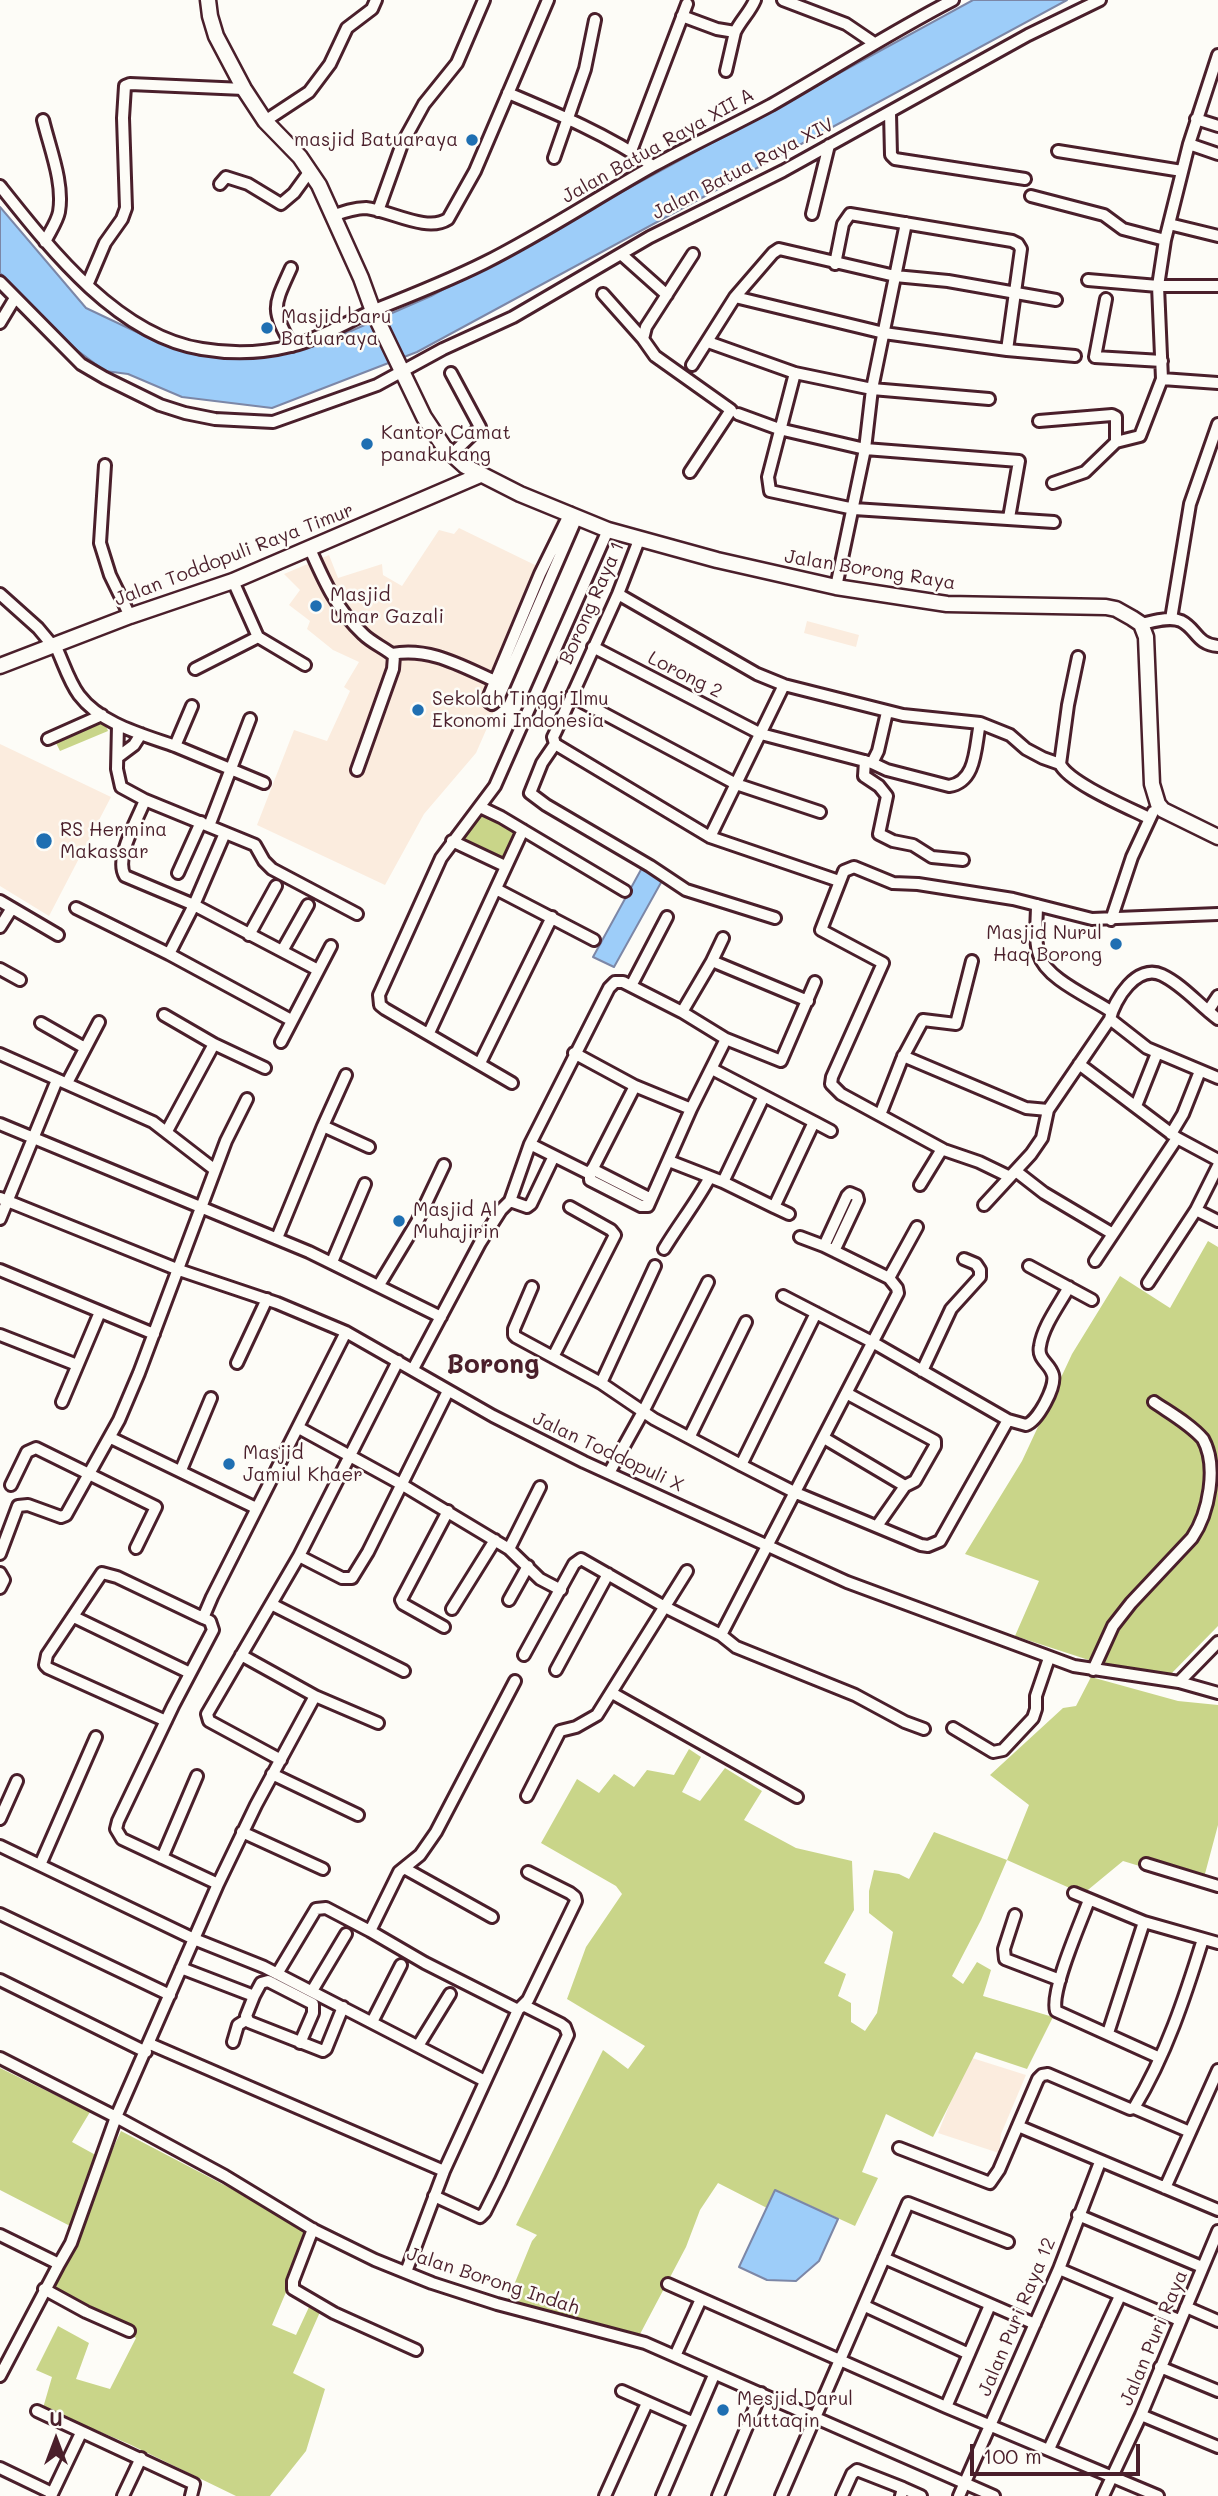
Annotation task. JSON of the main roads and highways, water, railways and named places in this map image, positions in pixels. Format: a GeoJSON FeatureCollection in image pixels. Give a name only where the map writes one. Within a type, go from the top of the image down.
{"type":"FeatureCollection","features":[{"type":"Feature","properties":{"kind":"main road","name":"Jalan Borong Raya"},"geometry":{"type":"LineString","coordinates":[[208,0],[216,36],[244,89],[265,121],[310,171],[319,185],[368,296],[429,412],[432,425],[452,455],[480,475],[608,530],[770,573],[836,587],[947,604],[1116,609],[1140,624],[1147,644],[1152,784],[1158,804],[1168,814],[1218,836]]}},
{"type":"Feature","properties":{"kind":"main road","name":"Jalan Toddopuli Raya Timur"},"geometry":{"type":"LineString","coordinates":[[0,666],[130,616],[233,581],[480,475]]}},
{"type":"Feature","properties":{"kind":"water"},"geometry":{"type":"Polygon","coordinates":[[[973,0],[1067,0],[417,352],[272,408],[182,397],[128,374],[105,371],[70,345],[0,273],[0,207],[86,308],[143,335],[200,356],[263,355],[328,341],[431,296],[973,0]]]}},
{"type":"Feature","properties":{"kind":"water"},"geometry":{"type":"Polygon","coordinates":[[[643,866],[663,879],[614,967],[593,957],[643,866]]]}},
{"type":"Feature","properties":{"kind":"water"},"geometry":{"type":"Polygon","coordinates":[[[775,2190],[838,2219],[819,2261],[796,2281],[767,2280],[739,2267],[775,2190]]]}},
{"type":"Feature","properties":{"kind":"place","name":"masjid Batuaraya"},"geometry":{"type":"Point","coordinates":[472,140]}},
{"type":"Feature","properties":{"kind":"place","name":"Masjid baru Batuaraya"},"geometry":{"type":"Point","coordinates":[267,328]}},
{"type":"Feature","properties":{"kind":"place","name":"Kantor Camat panakukang"},"geometry":{"type":"Point","coordinates":[367,444]}},
{"type":"Feature","properties":{"kind":"place","name":"Masjid Umar Gazali"},"geometry":{"type":"Point","coordinates":[316,606]}},
{"type":"Feature","properties":{"kind":"place","name":"Sekolah Tinggi Ilmu Ekonomi Indonesia"},"geometry":{"type":"Point","coordinates":[418,710]}},
{"type":"Feature","properties":{"kind":"place","name":"RS Hermina Makassar"},"geometry":{"type":"Point","coordinates":[44,841]}},
{"type":"Feature","properties":{"kind":"place","name":"Masjid Nurul Haq Borong"},"geometry":{"type":"Point","coordinates":[1116,944]}},
{"type":"Feature","properties":{"kind":"place","name":"Masjid Al Muhajirin"},"geometry":{"type":"Point","coordinates":[399,1221]}},
{"type":"Feature","properties":{"kind":"place","name":"Masjid Jamiul Khaer"},"geometry":{"type":"Point","coordinates":[229,1464]}},
{"type":"Feature","properties":{"kind":"place","name":"Mesjid Darul Muttaqin"},"geometry":{"type":"Point","coordinates":[723,2410]}},
{"type":"Feature","properties":{"kind":"district","name":"Borong"},"geometry":{"type":"Point","coordinates":[493,1365]}}]}
